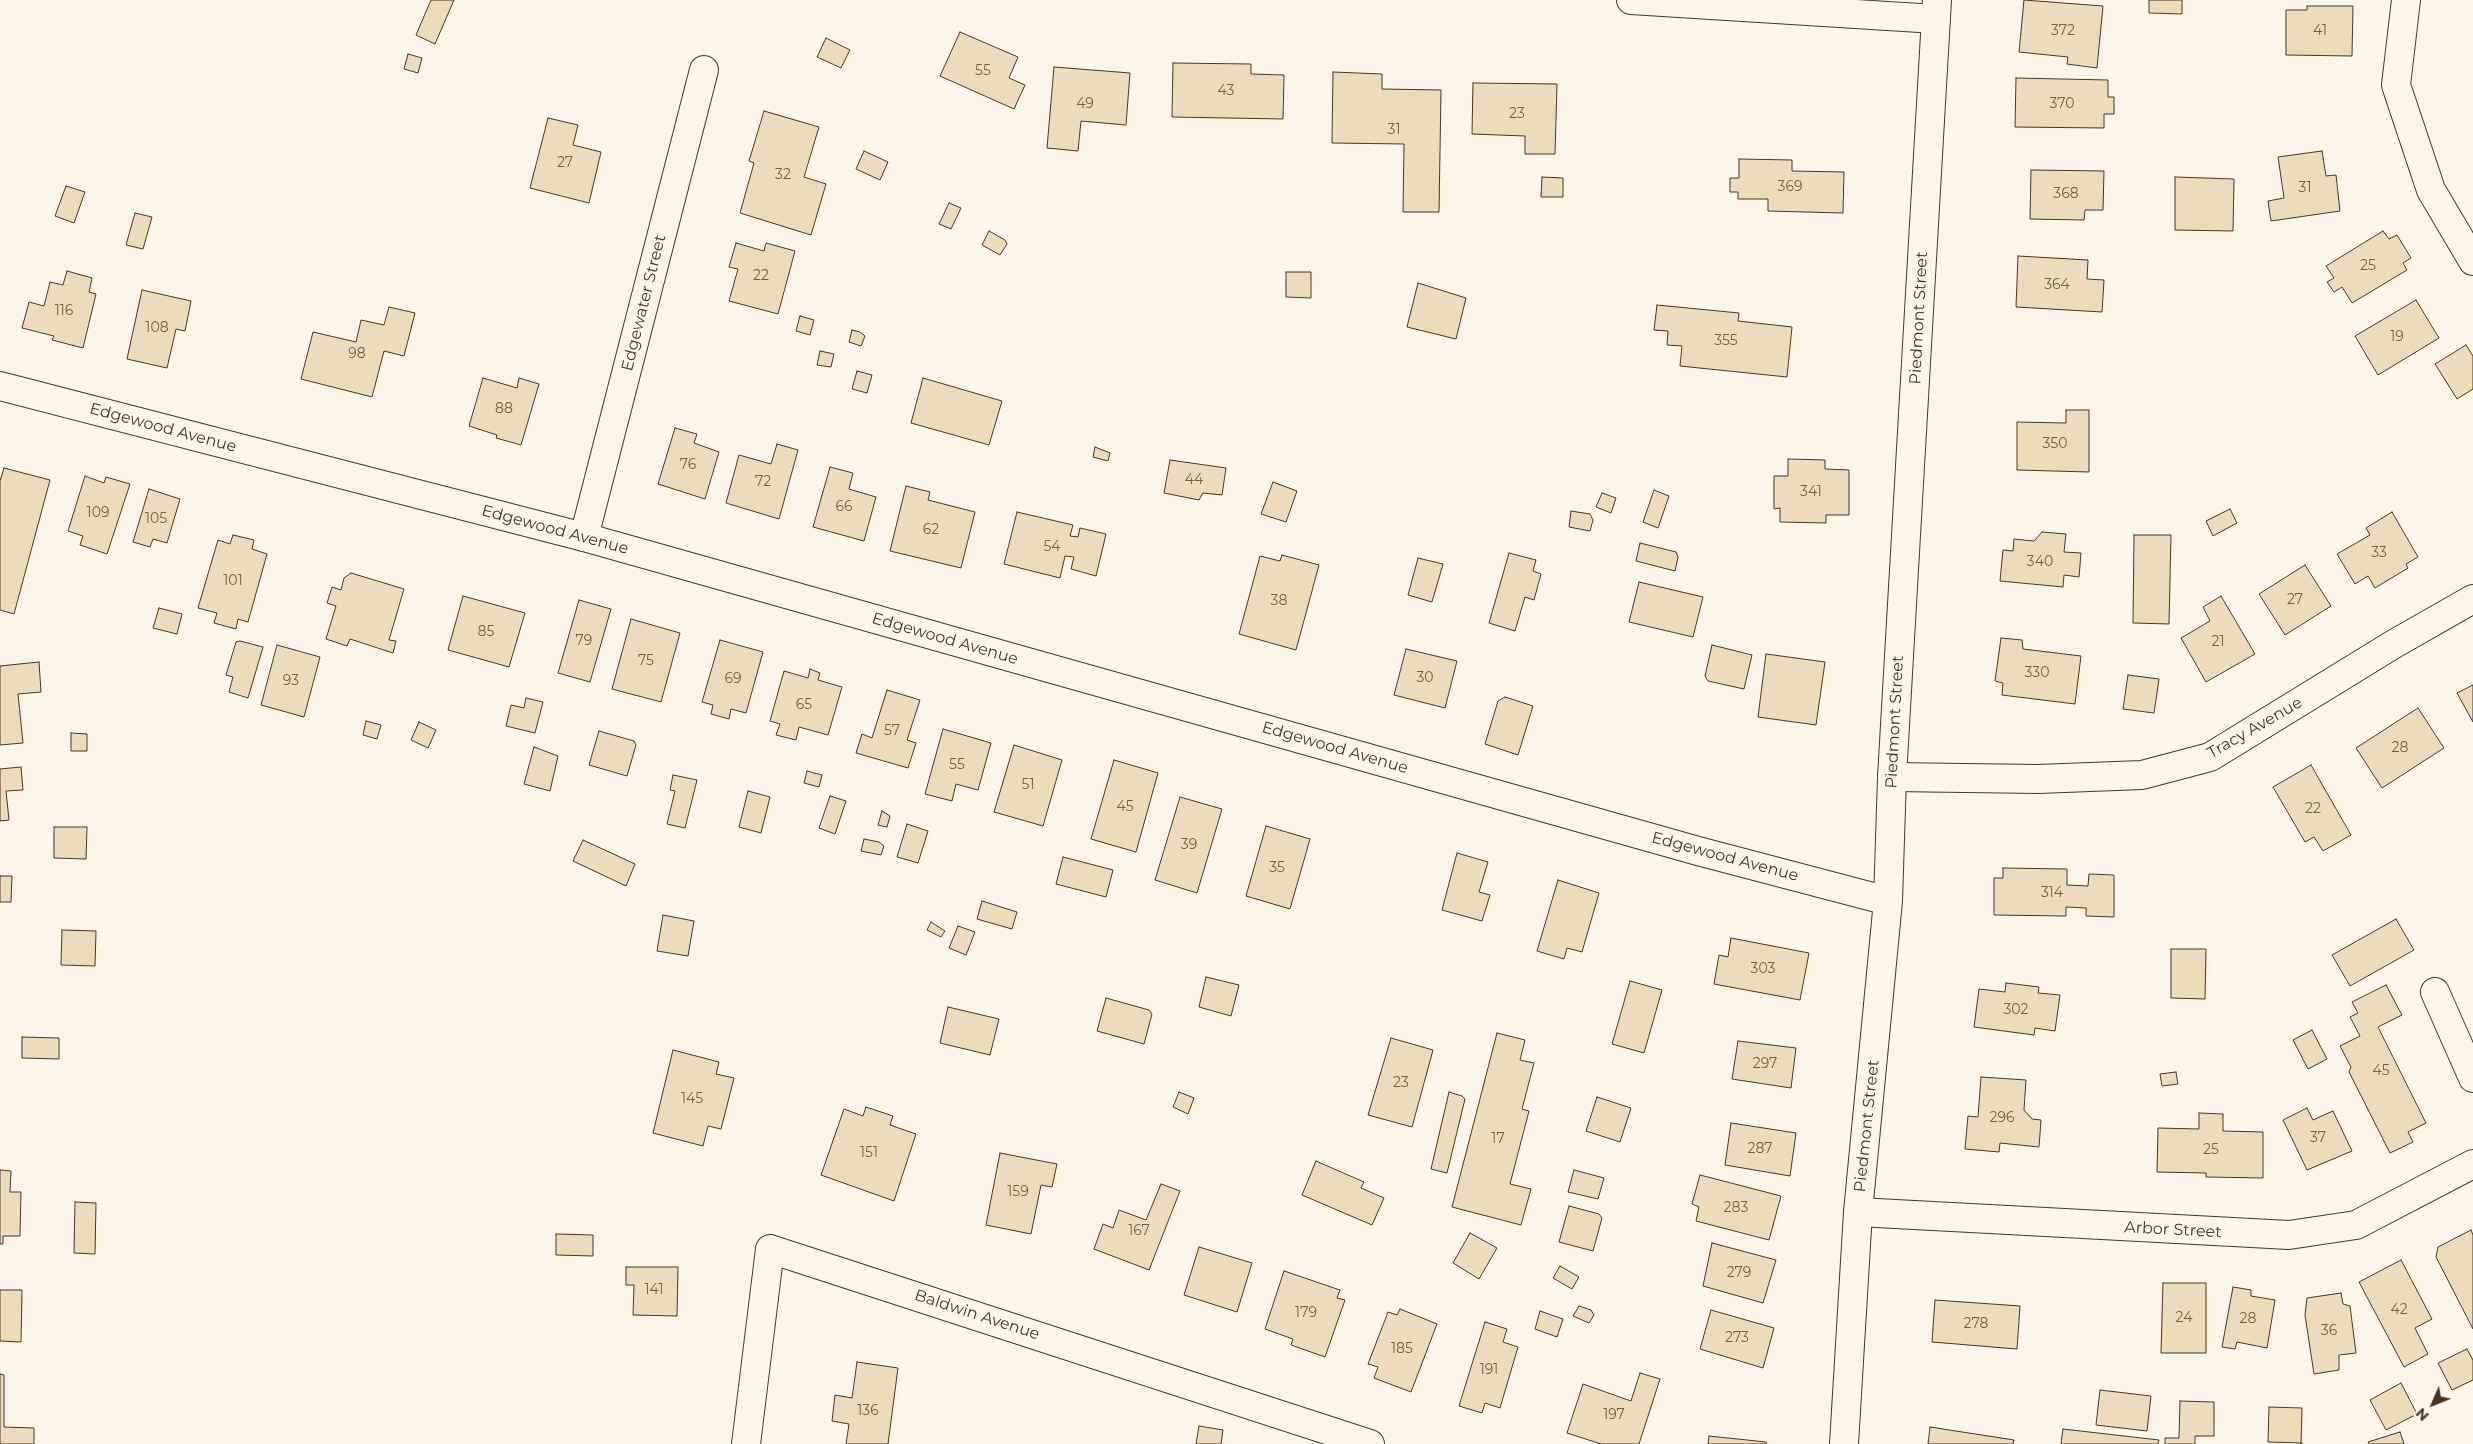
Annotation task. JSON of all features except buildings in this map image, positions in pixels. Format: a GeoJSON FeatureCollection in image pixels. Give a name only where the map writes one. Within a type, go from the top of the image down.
{"type":"FeatureCollection","features":[{"type":"Feature","properties":{"kind":"street"},"geometry":{"type":"LineString","coordinates":[[1632,0],[1936,10]]}},
{"type":"Feature","properties":{"kind":"street"},"geometry":{"type":"LineString","coordinates":[[2406,0],[2396,85],[2431,190],[2473,261]]}},
{"type":"Feature","properties":{"kind":"street","name":"Piedmont Street"},"geometry":{"type":"LineString","coordinates":[[1844,1444],[1858,1212],[1888,901],[1892,777],[1936,10]]}},
{"type":"Feature","properties":{"kind":"street","name":"Edgewater Street"},"geometry":{"type":"LineString","coordinates":[[584,537],[704,70]]}},
{"type":"Feature","properties":{"kind":"street","name":"Edgewood Avenue"},"geometry":{"type":"LineString","coordinates":[[0,386],[584,537],[1698,851],[1888,901]]}},
{"type":"Feature","properties":{"kind":"street","name":"Tracy Avenue"},"geometry":{"type":"LineString","coordinates":[[1892,777],[2038,779],[2142,776],[2210,756],[2394,644],[2473,599]]}},
{"type":"Feature","properties":{"kind":"street"},"geometry":{"type":"LineString","coordinates":[[2435,992],[2473,1078]]}},
{"type":"Feature","properties":{"kind":"street","name":"Arbor Street"},"geometry":{"type":"LineString","coordinates":[[1858,1212],[2289,1236],[2356,1225],[2473,1164]]}},
{"type":"Feature","properties":{"kind":"street","name":"Baldwin Avenue"},"geometry":{"type":"LineString","coordinates":[[746,1444],[770,1249],[1370,1444]]}}]}
